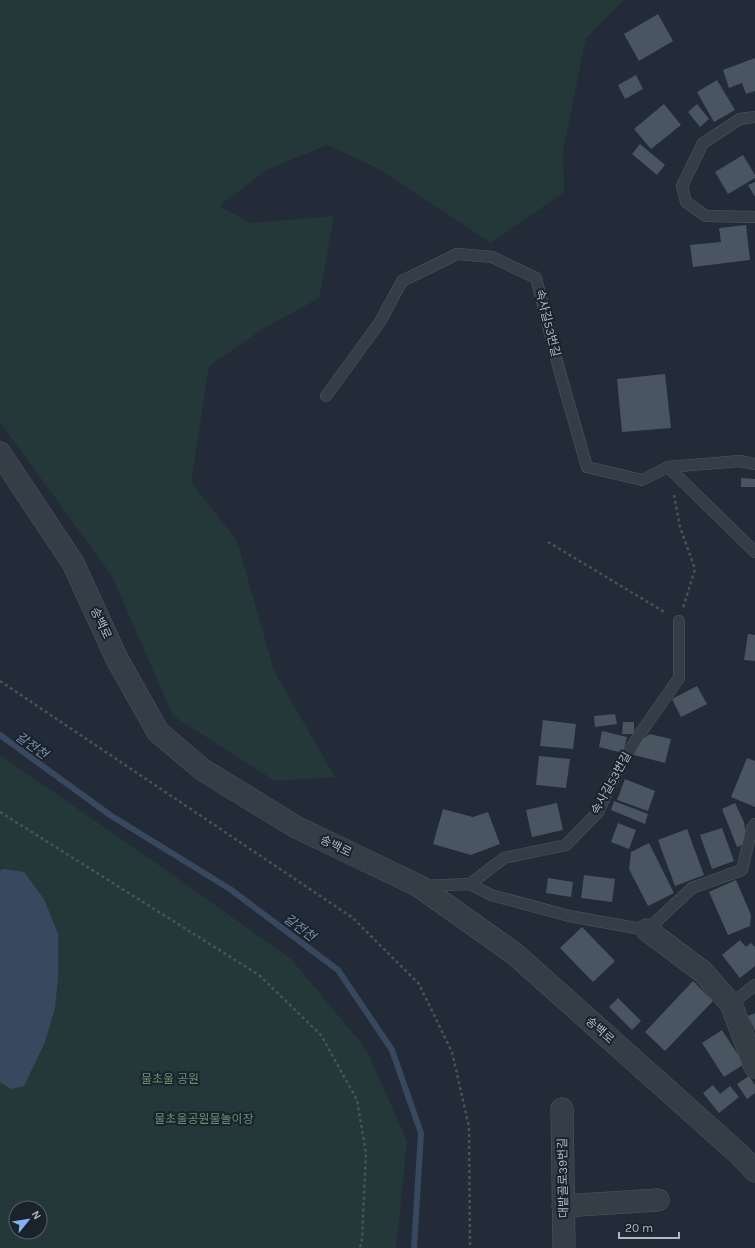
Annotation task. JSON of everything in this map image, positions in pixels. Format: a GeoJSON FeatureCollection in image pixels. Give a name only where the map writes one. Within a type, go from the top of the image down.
{"type":"FeatureCollection","features":[{"type":"Feature","properties":{"kind":"street","name":"송백로"},"geometry":{"type":"LineString","coordinates":[[0,453],[73,563],[117,659],[158,732],[203,770],[296,827],[419,886],[515,954],[755,1171]]}},
{"type":"Feature","properties":{"kind":"street"},"geometry":{"type":"LineString","coordinates":[[647,930],[703,972],[731,1004],[755,1067]]}},
{"type":"Feature","properties":{"kind":"street","name":"대밭골로39번길"},"geometry":{"type":"LineString","coordinates":[[562,1109],[564,1248]]}},
{"type":"Feature","properties":{"kind":"street"},"geometry":{"type":"LineString","coordinates":[[563,1206],[658,1200]]}},
{"type":"Feature","properties":{"kind":"lane"},"geometry":{"type":"LineString","coordinates":[[755,117],[740,119],[703,143],[682,186],[686,202],[706,216],[755,217]]}},
{"type":"Feature","properties":{"kind":"lane","name":"속사길53번길"},"geometry":{"type":"LineString","coordinates":[[326,396],[380,322],[402,280],[457,254],[492,257],[536,278],[559,368],[587,467],[642,480],[668,468],[740,461],[755,464]]}},
{"type":"Feature","properties":{"kind":"lane"},"geometry":{"type":"LineString","coordinates":[[668,468],[755,552]]}},
{"type":"Feature","properties":{"kind":"lane","name":"속사길53번길"},"geometry":{"type":"LineString","coordinates":[[470,884],[504,858],[566,845],[598,812],[617,771],[636,738],[679,678],[679,621]]}},
{"type":"Feature","properties":{"kind":"lane"},"geometry":{"type":"LineString","coordinates":[[419,886],[470,884],[491,895],[569,916],[647,930],[692,888],[742,870],[752,828],[755,824]]}},
{"type":"Feature","properties":{"kind":"lane"},"geometry":{"type":"LineString","coordinates":[[731,1004],[755,985]]}},
{"type":"Feature","properties":{"kind":"path"},"geometry":{"type":"LineString","coordinates":[[548,542],[679,621],[695,569],[680,527],[668,468]]}},
{"type":"Feature","properties":{"kind":"path"},"geometry":{"type":"LineString","coordinates":[[0,681],[353,918],[419,984],[452,1052],[469,1127],[470,1248]]}},
{"type":"Feature","properties":{"kind":"path"},"geometry":{"type":"LineString","coordinates":[[0,812],[259,975],[321,1035],[357,1100],[366,1153],[362,1240],[360,1248]]}},
{"type":"Feature","properties":{"kind":"green space"},"geometry":{"type":"Polygon","coordinates":[[[0,0],[624,0],[586,38],[563,151],[564,192],[491,243],[379,169],[327,145],[268,169],[219,206],[251,223],[334,216],[319,298],[261,330],[209,366],[191,482],[237,541],[274,671],[335,777],[275,781],[173,716],[112,576],[0,422],[0,0]]]}},
{"type":"Feature","properties":{"kind":"green space","name":"물초울 공원"},"geometry":{"type":"Polygon","coordinates":[[[0,755],[291,959],[366,1049],[407,1141],[396,1248],[0,1248],[0,755]]]}},
{"type":"Feature","properties":{"kind":"water"},"geometry":{"type":"Polygon","coordinates":[[[3,869],[24,872],[44,899],[58,934],[58,977],[55,1008],[45,1042],[24,1086],[11,1089],[0,1082],[0,871],[3,869]]]}},
{"type":"Feature","properties":{"kind":"building"},"geometry":{"type":"Polygon","coordinates":[[[658,14],[673,41],[639,61],[624,34],[658,14]]]}},
{"type":"Feature","properties":{"kind":"building"},"geometry":{"type":"Polygon","coordinates":[[[755,58],[755,91],[746,94],[742,83],[729,88],[723,70],[755,58]]]}},
{"type":"Feature","properties":{"kind":"building"},"geometry":{"type":"Polygon","coordinates":[[[636,75],[643,89],[625,99],[618,85],[636,75]]]}},
{"type":"Feature","properties":{"kind":"building"},"geometry":{"type":"Polygon","coordinates":[[[717,80],[735,110],[714,122],[697,92],[717,80]]]}},
{"type":"Feature","properties":{"kind":"building"},"geometry":{"type":"Polygon","coordinates":[[[664,104],[681,125],[651,149],[634,129],[664,104]]]}},
{"type":"Feature","properties":{"kind":"building"},"geometry":{"type":"Polygon","coordinates":[[[697,104],[709,119],[700,127],[688,112],[697,104]]]}},
{"type":"Feature","properties":{"kind":"building"},"geometry":{"type":"Polygon","coordinates":[[[640,144],[665,165],[657,175],[632,154],[640,144]]]}},
{"type":"Feature","properties":{"kind":"building"},"geometry":{"type":"Polygon","coordinates":[[[743,155],[755,175],[755,178],[728,194],[715,172],[743,155]]]}},
{"type":"Feature","properties":{"kind":"building"},"geometry":{"type":"Polygon","coordinates":[[[755,182],[755,197],[748,185],[755,182]]]}},
{"type":"Feature","properties":{"kind":"building"},"geometry":{"type":"Polygon","coordinates":[[[746,225],[750,260],[693,267],[690,245],[721,242],[719,228],[746,225]]]}},
{"type":"Feature","properties":{"kind":"building"},"geometry":{"type":"Polygon","coordinates":[[[665,374],[671,428],[622,432],[617,379],[665,374]]]}},
{"type":"Feature","properties":{"kind":"building"},"geometry":{"type":"Polygon","coordinates":[[[741,478],[755,479],[755,487],[741,487],[741,478]]]}},
{"type":"Feature","properties":{"kind":"building"},"geometry":{"type":"Polygon","coordinates":[[[748,634],[755,635],[755,661],[744,660],[748,634]]]}},
{"type":"Feature","properties":{"kind":"building"},"geometry":{"type":"Polygon","coordinates":[[[697,686],[707,704],[681,717],[672,699],[697,686]]]}},
{"type":"Feature","properties":{"kind":"building"},"geometry":{"type":"Polygon","coordinates":[[[615,714],[617,724],[595,727],[594,716],[615,714]]]}},
{"type":"Feature","properties":{"kind":"building"},"geometry":{"type":"Polygon","coordinates":[[[543,720],[576,724],[573,749],[540,746],[543,720]]]}},
{"type":"Feature","properties":{"kind":"building"},"geometry":{"type":"Polygon","coordinates":[[[623,722],[634,722],[634,734],[622,734],[623,722]]]}},
{"type":"Feature","properties":{"kind":"building"},"geometry":{"type":"Polygon","coordinates":[[[602,731],[627,737],[623,753],[599,747],[602,731]]]}},
{"type":"Feature","properties":{"kind":"building"},"geometry":{"type":"Polygon","coordinates":[[[650,734],[671,739],[665,763],[634,755],[637,743],[650,734]]]}},
{"type":"Feature","properties":{"kind":"building"},"geometry":{"type":"Polygon","coordinates":[[[539,756],[570,759],[566,788],[536,785],[539,756]]]}},
{"type":"Feature","properties":{"kind":"building"},"geometry":{"type":"Polygon","coordinates":[[[747,758],[755,761],[755,807],[731,797],[747,758]]]}},
{"type":"Feature","properties":{"kind":"building"},"geometry":{"type":"Polygon","coordinates":[[[625,779],[655,791],[648,811],[617,800],[625,779]]]}},
{"type":"Feature","properties":{"kind":"building"},"geometry":{"type":"Polygon","coordinates":[[[614,801],[648,814],[645,824],[611,810],[614,801]]]}},
{"type":"Feature","properties":{"kind":"building"},"geometry":{"type":"Polygon","coordinates":[[[557,803],[563,830],[532,837],[526,810],[557,803]]]}},
{"type":"Feature","properties":{"kind":"building"},"geometry":{"type":"Polygon","coordinates":[[[735,803],[744,822],[747,843],[737,847],[722,809],[735,803]]]}},
{"type":"Feature","properties":{"kind":"building"},"geometry":{"type":"Polygon","coordinates":[[[443,809],[473,817],[488,812],[500,844],[471,855],[433,844],[443,809]]]}},
{"type":"Feature","properties":{"kind":"building"},"geometry":{"type":"Polygon","coordinates":[[[618,823],[636,830],[629,849],[611,842],[618,823]]]}},
{"type":"Feature","properties":{"kind":"building"},"geometry":{"type":"Polygon","coordinates":[[[722,828],[734,861],[712,869],[700,835],[722,828]]]}},
{"type":"Feature","properties":{"kind":"building"},"geometry":{"type":"Polygon","coordinates":[[[687,829],[704,875],[675,886],[658,840],[687,829]]]}},
{"type":"Feature","properties":{"kind":"building"},"geometry":{"type":"Polygon","coordinates":[[[649,843],[674,893],[648,906],[629,869],[631,852],[649,843]]]}},
{"type":"Feature","properties":{"kind":"building"},"geometry":{"type":"Polygon","coordinates":[[[584,875],[615,879],[612,902],[581,898],[584,875]]]}},
{"type":"Feature","properties":{"kind":"building"},"geometry":{"type":"Polygon","coordinates":[[[548,878],[573,882],[571,897],[546,893],[548,878]]]}},
{"type":"Feature","properties":{"kind":"building"},"geometry":{"type":"Polygon","coordinates":[[[736,880],[751,915],[750,926],[728,935],[709,892],[736,880]]]}},
{"type":"Feature","properties":{"kind":"building"},"geometry":{"type":"Polygon","coordinates":[[[582,927],[615,961],[593,982],[560,948],[582,927]]]}},
{"type":"Feature","properties":{"kind":"building"},"geometry":{"type":"Polygon","coordinates":[[[740,940],[746,947],[751,943],[755,947],[755,966],[740,978],[722,955],[740,940]]]}},
{"type":"Feature","properties":{"kind":"building"},"geometry":{"type":"Polygon","coordinates":[[[693,981],[713,1001],[665,1051],[645,1032],[693,981]]]}},
{"type":"Feature","properties":{"kind":"building"},"geometry":{"type":"Polygon","coordinates":[[[618,998],[641,1021],[632,1030],[609,1007],[618,998]]]}},
{"type":"Feature","properties":{"kind":"building"},"geometry":{"type":"Polygon","coordinates":[[[755,1013],[755,1031],[748,1016],[755,1013]]]}},
{"type":"Feature","properties":{"kind":"building"},"geometry":{"type":"Polygon","coordinates":[[[722,1030],[744,1064],[724,1077],[702,1043],[722,1030]]]}},
{"type":"Feature","properties":{"kind":"building"},"geometry":{"type":"Polygon","coordinates":[[[749,1076],[755,1085],[755,1093],[747,1099],[737,1084],[749,1076]]]}},
{"type":"Feature","properties":{"kind":"building"},"geometry":{"type":"Polygon","coordinates":[[[713,1085],[720,1094],[730,1086],[739,1097],[719,1113],[703,1093],[713,1085]]]}},
{"type":"Feature","properties":{"kind":"waterway","name":"갈전천"},"geometry":{"type":"LineString","coordinates":[[0,735],[110,815],[230,889],[338,970],[392,1050],[421,1133],[414,1248]]}},
{"type":"Feature","properties":{"kind":"park label","name":"물초울공원물놀이장"},"geometry":{"type":"Point","coordinates":[204,1119]}}]}
